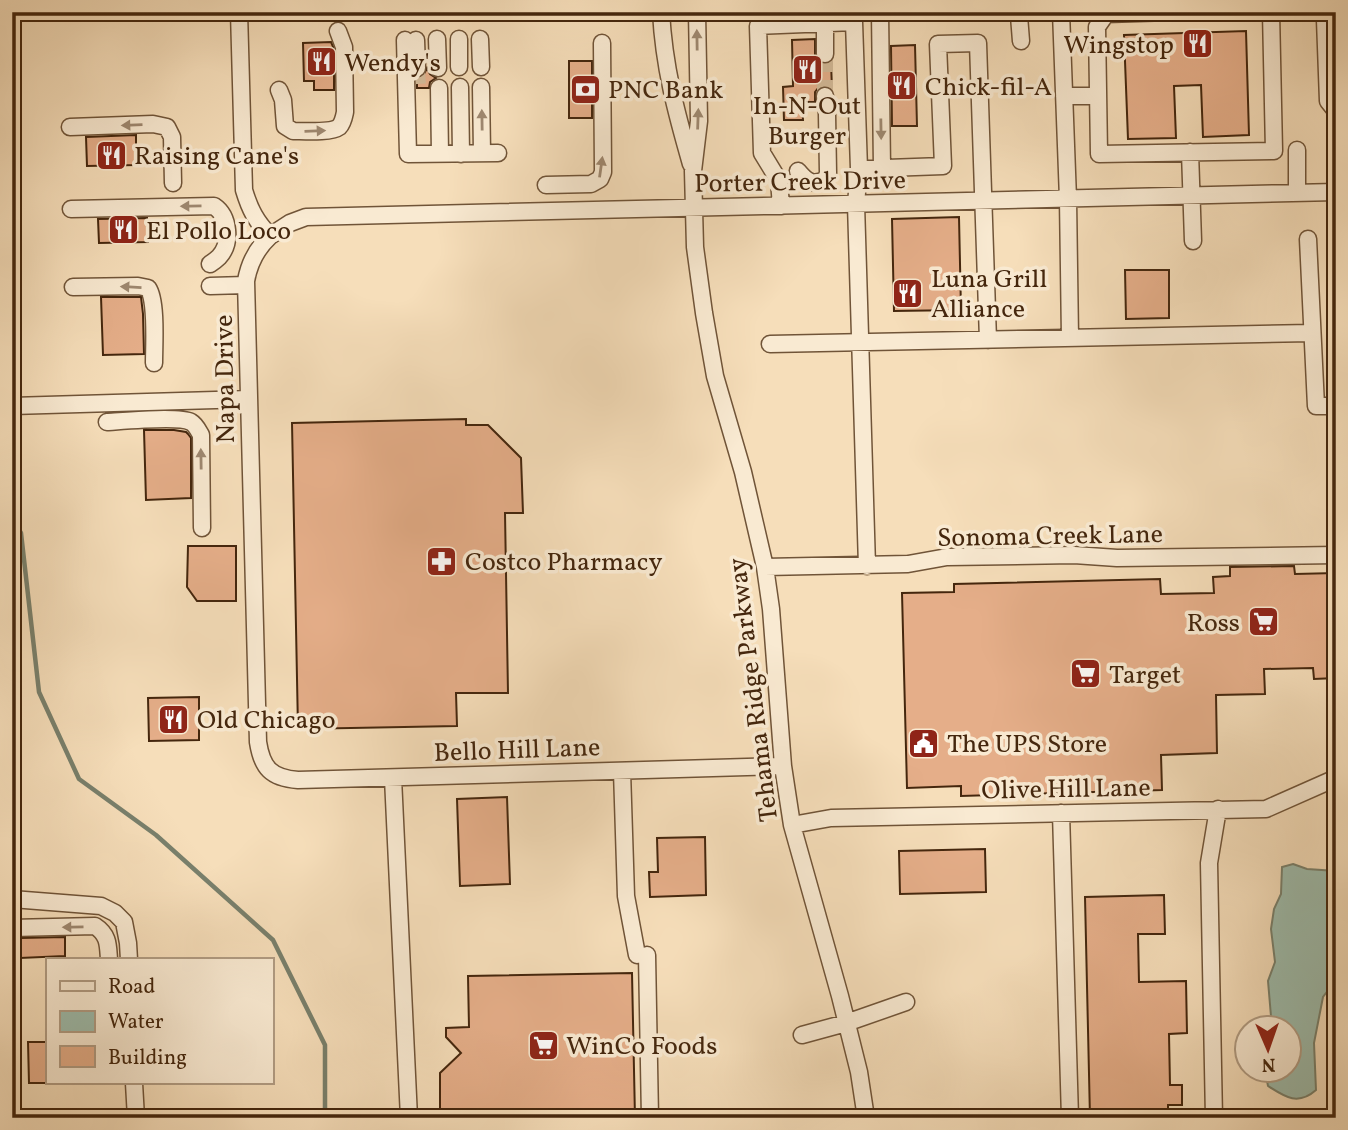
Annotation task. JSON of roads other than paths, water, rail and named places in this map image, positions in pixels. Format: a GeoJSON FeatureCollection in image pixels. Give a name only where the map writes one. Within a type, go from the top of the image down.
{"type":"FeatureCollection","features":[{"type":"Feature","properties":{"kind":"street"},"geometry":{"type":"LineString","coordinates":[[239,12],[244,190],[257,222],[270,236]]}},
{"type":"Feature","properties":{"kind":"street","name":"Tehama Ridge Parkway"},"geometry":{"type":"LineString","coordinates":[[661,12],[672,97],[693,170]]}},
{"type":"Feature","properties":{"kind":"street","name":"Tehama Ridge Parkway"},"geometry":{"type":"LineString","coordinates":[[697,12],[699,121],[693,170],[695,247],[704,313],[715,376],[743,472],[765,567],[771,609],[783,766],[792,825],[859,1072],[866,1118]]}},
{"type":"Feature","properties":{"kind":"street"},"geometry":{"type":"LineString","coordinates":[[880,12],[882,169]]}},
{"type":"Feature","properties":{"kind":"street"},"geometry":{"type":"LineString","coordinates":[[1015,12],[1019,16],[1021,41]]}},
{"type":"Feature","properties":{"kind":"street"},"geometry":{"type":"LineString","coordinates":[[1061,12],[1070,338]]}},
{"type":"Feature","properties":{"kind":"street"},"geometry":{"type":"LineString","coordinates":[[1170,12],[1106,14],[1097,27],[1098,153],[1274,151],[1271,12]]}},
{"type":"Feature","properties":{"kind":"street"},"geometry":{"type":"LineString","coordinates":[[1328,12],[1325,20],[1328,102],[1336,111]]}},
{"type":"Feature","properties":{"kind":"street"},"geometry":{"type":"LineString","coordinates":[[781,206],[779,181],[762,153],[758,26],[854,22],[859,169],[856,204],[867,566]]}},
{"type":"Feature","properties":{"kind":"street"},"geometry":{"type":"LineString","coordinates":[[825,23],[825,54]]}},
{"type":"Feature","properties":{"kind":"street"},"geometry":{"type":"LineString","coordinates":[[279,90],[283,100],[285,126],[290,130],[332,130],[339,127],[345,112],[344,47],[338,31]]}},
{"type":"Feature","properties":{"kind":"street"},"geometry":{"type":"LineString","coordinates":[[438,39],[438,68]]}},
{"type":"Feature","properties":{"kind":"street"},"geometry":{"type":"LineString","coordinates":[[459,39],[459,67]]}},
{"type":"Feature","properties":{"kind":"street"},"geometry":{"type":"LineString","coordinates":[[480,39],[481,66]]}},
{"type":"Feature","properties":{"kind":"street"},"geometry":{"type":"LineString","coordinates":[[414,154],[411,40],[417,68]]}},
{"type":"Feature","properties":{"kind":"street"},"geometry":{"type":"LineString","coordinates":[[545,185],[591,184],[600,178],[603,172],[602,43]]}},
{"type":"Feature","properties":{"kind":"street"},"geometry":{"type":"LineString","coordinates":[[859,169],[943,166],[938,44],[978,43],[988,340]]}},
{"type":"Feature","properties":{"kind":"street"},"geometry":{"type":"LineString","coordinates":[[460,87],[461,153]]}},
{"type":"Feature","properties":{"kind":"street"},"geometry":{"type":"LineString","coordinates":[[414,154],[490,153],[481,87]]}},
{"type":"Feature","properties":{"kind":"street"},"geometry":{"type":"LineString","coordinates":[[414,154],[418,88]]}},
{"type":"Feature","properties":{"kind":"street"},"geometry":{"type":"LineString","coordinates":[[439,88],[440,154]]}},
{"type":"Feature","properties":{"kind":"street"},"geometry":{"type":"LineString","coordinates":[[798,171],[810,183],[819,183],[826,179],[825,96]]}},
{"type":"Feature","properties":{"kind":"street"},"geometry":{"type":"LineString","coordinates":[[1064,96],[1097,96]]}},
{"type":"Feature","properties":{"kind":"street"},"geometry":{"type":"LineString","coordinates":[[70,127],[153,124],[167,127],[172,136],[173,183]]}},
{"type":"Feature","properties":{"kind":"street"},"geometry":{"type":"LineString","coordinates":[[1297,150],[1297,193]]}},
{"type":"Feature","properties":{"kind":"street"},"geometry":{"type":"LineString","coordinates":[[1190,152],[1193,241]]}},
{"type":"Feature","properties":{"kind":"street","name":"Porter Creek Drive"},"geometry":{"type":"LineString","coordinates":[[270,236],[290,222],[306,217],[1336,192]]}},
{"type":"Feature","properties":{"kind":"street"},"geometry":{"type":"LineString","coordinates":[[71,209],[214,206],[222,211],[227,232],[225,247],[220,256],[210,264]]}},
{"type":"Feature","properties":{"kind":"street","name":"Napa Drive"},"geometry":{"type":"LineString","coordinates":[[261,758],[258,742],[246,285],[253,259],[270,236]]}},
{"type":"Feature","properties":{"kind":"street"},"geometry":{"type":"LineString","coordinates":[[1308,239],[1316,406],[1336,406]]}},
{"type":"Feature","properties":{"kind":"street"},"geometry":{"type":"LineString","coordinates":[[210,286],[246,285]]}},
{"type":"Feature","properties":{"kind":"street"},"geometry":{"type":"LineString","coordinates":[[73,287],[148,288],[153,305],[154,363]]}},
{"type":"Feature","properties":{"kind":"street"},"geometry":{"type":"LineString","coordinates":[[770,344],[1311,333]]}},
{"type":"Feature","properties":{"kind":"street"},"geometry":{"type":"LineString","coordinates":[[12,406],[249,399]]}},
{"type":"Feature","properties":{"kind":"street"},"geometry":{"type":"LineString","coordinates":[[107,422],[179,419],[192,422],[201,435],[202,528]]}},
{"type":"Feature","properties":{"kind":"street","name":"Sonoma Creek Lane"},"geometry":{"type":"LineString","coordinates":[[765,567],[908,564],[947,557],[1336,555]]}},
{"type":"Feature","properties":{"kind":"street","name":"Bello Hill Lane"},"geometry":{"type":"LineString","coordinates":[[261,758],[281,779],[298,780],[783,766]]}},
{"type":"Feature","properties":{"kind":"street"},"geometry":{"type":"LineString","coordinates":[[622,771],[626,896],[642,955],[650,1118]]}},
{"type":"Feature","properties":{"kind":"street"},"geometry":{"type":"LineString","coordinates":[[393,778],[409,1118]]}},
{"type":"Feature","properties":{"kind":"street","name":"Olive Hill Lane"},"geometry":{"type":"LineString","coordinates":[[792,825],[831,818],[1266,808],[1336,778]]}},
{"type":"Feature","properties":{"kind":"street"},"geometry":{"type":"LineString","coordinates":[[1214,1118],[1209,863],[1218,810]]}},
{"type":"Feature","properties":{"kind":"street"},"geometry":{"type":"LineString","coordinates":[[1061,813],[1070,1118]]}},
{"type":"Feature","properties":{"kind":"street"},"geometry":{"type":"LineString","coordinates":[[12,899],[101,906],[115,913],[124,922],[129,958]]}},
{"type":"Feature","properties":{"kind":"street"},"geometry":{"type":"LineString","coordinates":[[12,929],[95,926],[103,931],[107,938],[109,958]]}},
{"type":"Feature","properties":{"kind":"street"},"geometry":{"type":"LineString","coordinates":[[802,1034],[846,1023],[906,1002]]}},
{"type":"Feature","properties":{"kind":"street"},"geometry":{"type":"LineString","coordinates":[[134,1084],[136,1118]]}},
{"type":"Feature","properties":{"kind":"water"},"geometry":{"type":"Polygon","coordinates":[[[1293,864],[1307,869],[1336,871],[1336,980],[1323,997],[1314,1043],[1316,1090],[1297,1099],[1286,1096],[1268,1084],[1302,1084],[1302,1014],[1271,1014],[1268,981],[1275,962],[1271,929],[1274,909],[1281,894],[1282,867],[1293,864]]]}},
{"type":"Feature","properties":{"kind":"waterway"},"geometry":{"type":"LineString","coordinates":[[12,519],[21,533],[39,692],[79,779],[156,835],[273,940],[325,1045],[325,1118]]}},
{"type":"Feature","properties":{"kind":"tunnel"},"geometry":{"type":"LineString","coordinates":[[825,54],[825,96]]}},
{"type":"Feature","properties":{"kind":"tunnel"},"geometry":{"type":"LineString","coordinates":[[417,68],[418,88]]}},
{"type":"Feature","properties":{"kind":"place","name":"Wingstop"},"geometry":{"type":"Point","coordinates":[1197,44]}},
{"type":"Feature","properties":{"kind":"place","name":"Wendy's"},"geometry":{"type":"Point","coordinates":[321,62]}},
{"type":"Feature","properties":{"kind":"place","name":"In-N-Out Burger"},"geometry":{"type":"Point","coordinates":[807,70]}},
{"type":"Feature","properties":{"kind":"place","name":"Chick-fil-A"},"geometry":{"type":"Point","coordinates":[902,86]}},
{"type":"Feature","properties":{"kind":"place","name":"PNC Bank"},"geometry":{"type":"Point","coordinates":[585,89]}},
{"type":"Feature","properties":{"kind":"place","name":"Raising Cane's"},"geometry":{"type":"Point","coordinates":[111,155]}},
{"type":"Feature","properties":{"kind":"place","name":"El Pollo Loco"},"geometry":{"type":"Point","coordinates":[123,230]}},
{"type":"Feature","properties":{"kind":"place","name":"Luna Grill Alliance"},"geometry":{"type":"Point","coordinates":[908,293]}},
{"type":"Feature","properties":{"kind":"place","name":"Costco Pharmacy"},"geometry":{"type":"Point","coordinates":[442,561]}},
{"type":"Feature","properties":{"kind":"place","name":"Ross"},"geometry":{"type":"Point","coordinates":[1263,622]}},
{"type":"Feature","properties":{"kind":"place","name":"Target"},"geometry":{"type":"Point","coordinates":[1086,674]}},
{"type":"Feature","properties":{"kind":"place","name":"Old Chicago"},"geometry":{"type":"Point","coordinates":[174,719]}},
{"type":"Feature","properties":{"kind":"place","name":"The UPS Store"},"geometry":{"type":"Point","coordinates":[924,743]}},
{"type":"Feature","properties":{"kind":"place","name":"WinCo Foods"},"geometry":{"type":"Point","coordinates":[543,1045]}}]}
